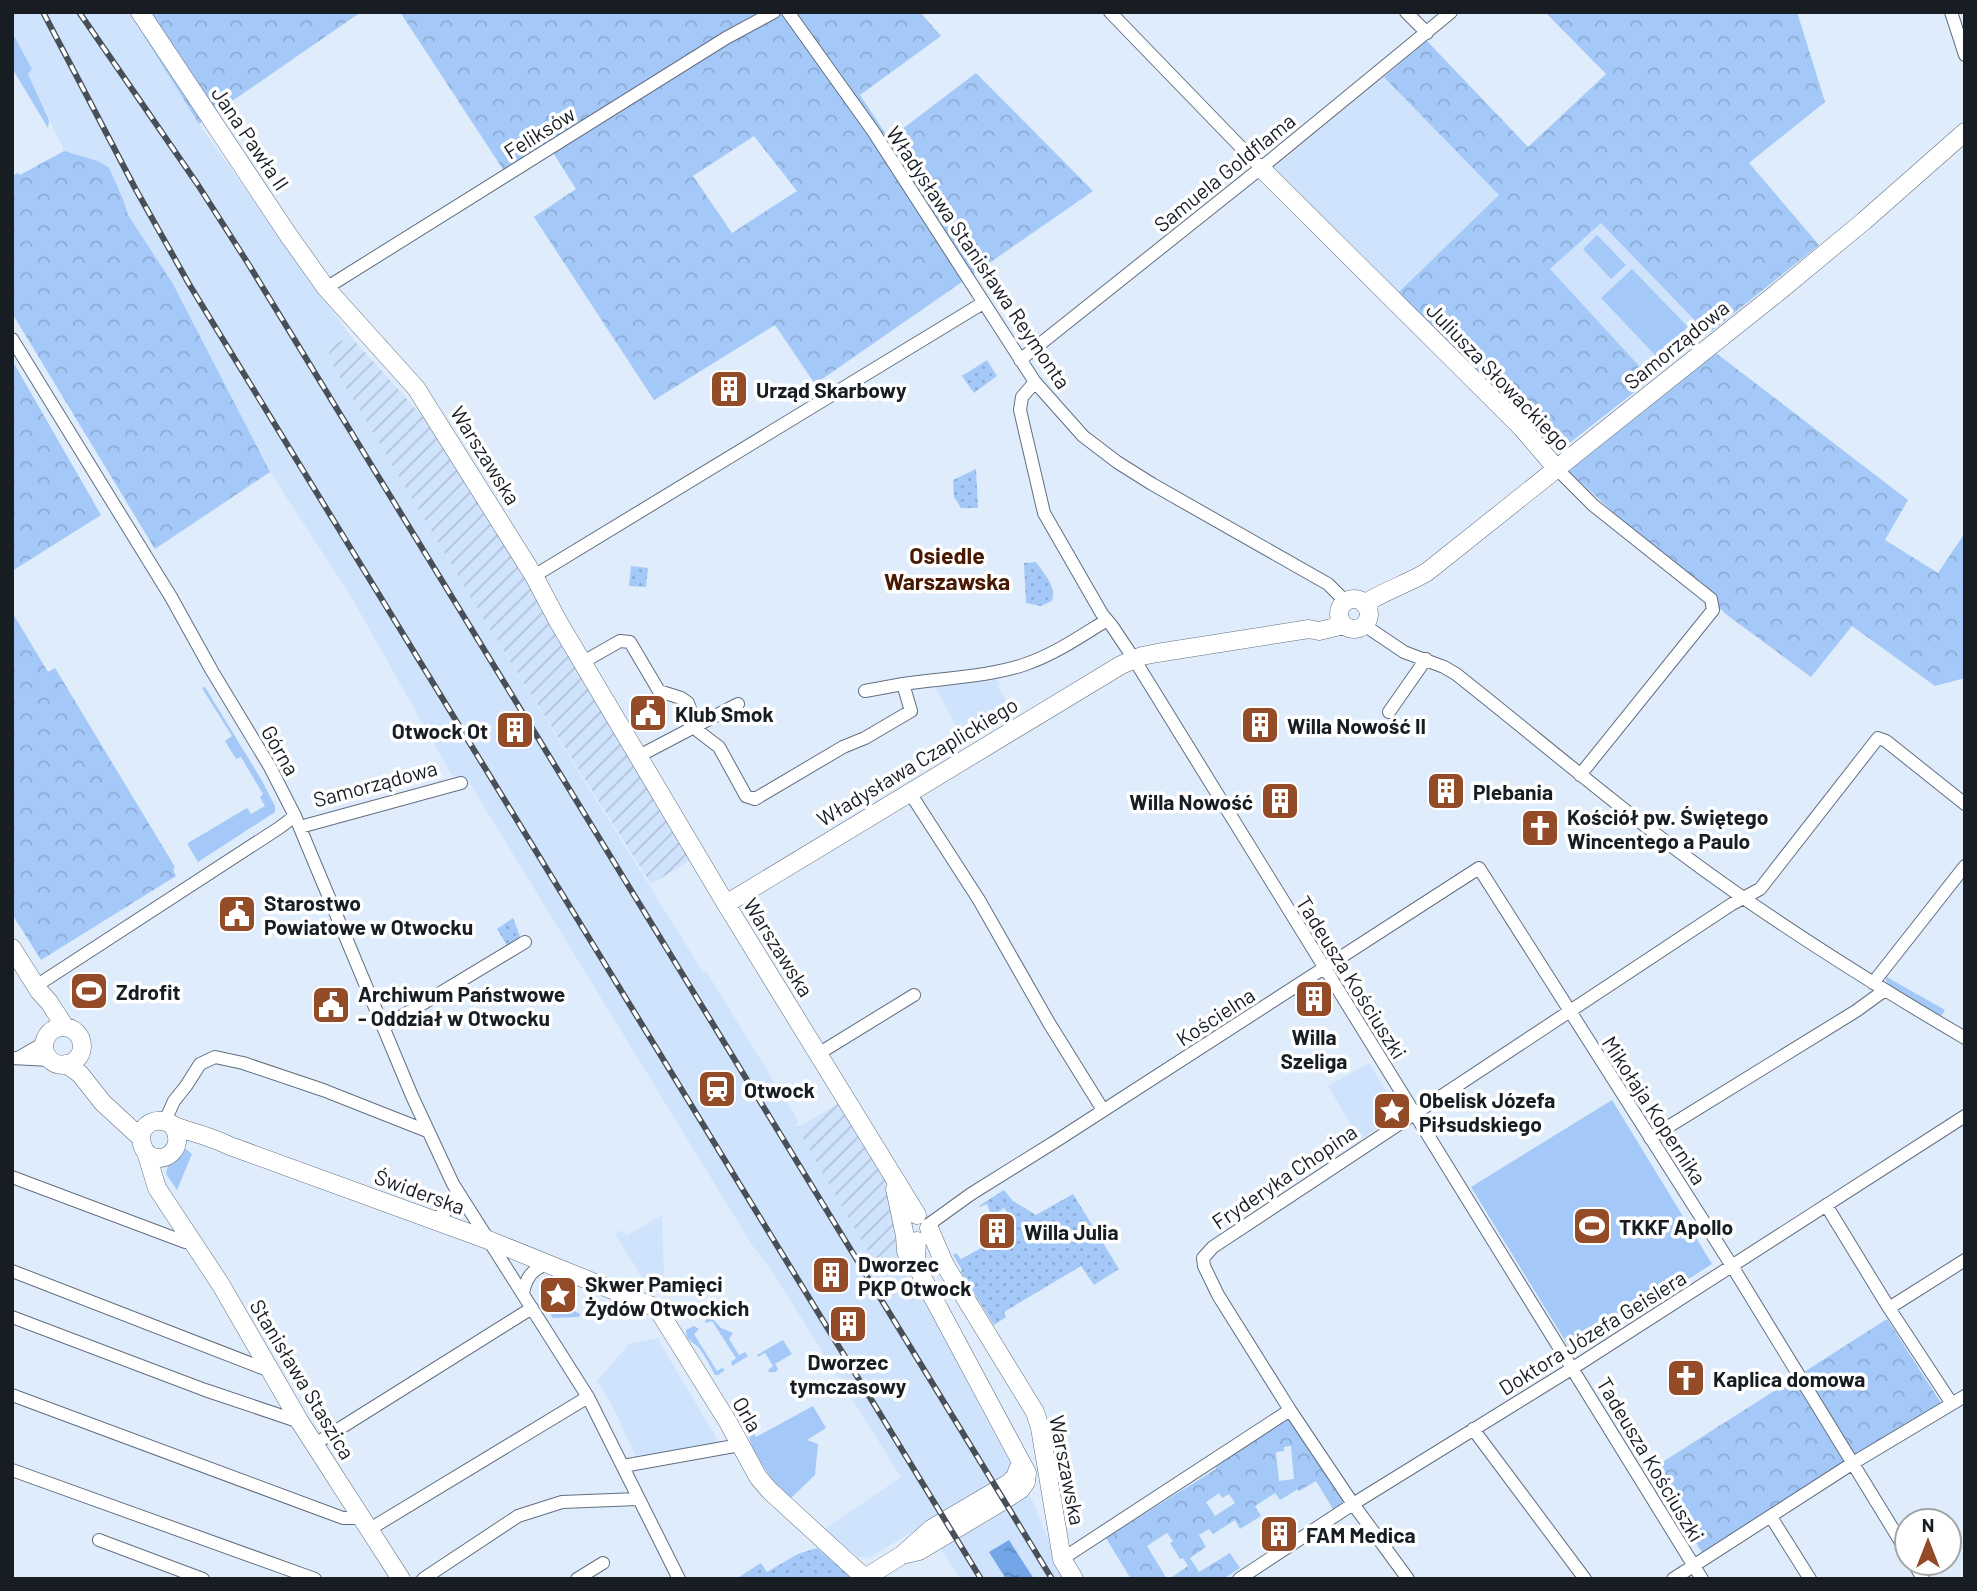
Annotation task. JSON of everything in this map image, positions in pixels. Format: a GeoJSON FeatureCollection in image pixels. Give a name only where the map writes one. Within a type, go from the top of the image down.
{"type":"FeatureCollection","features":[{"type":"Feature","properties":{"kind":"street","name":"Jana Pawła II"},"geometry":{"type":"LineString","coordinates":[[140,12],[326,288]]}},
{"type":"Feature","properties":{"kind":"street","name":"Feliksów"},"geometry":{"type":"LineString","coordinates":[[326,288],[726,38],[774,12]]}},
{"type":"Feature","properties":{"kind":"street","name":"Władysława Stanisława Reymonta"},"geometry":{"type":"LineString","coordinates":[[788,12],[880,142],[1035,382],[1083,436],[1116,462],[1328,584],[1343,613]]}},
{"type":"Feature","properties":{"kind":"street","name":"Juliusza Słowackiego"},"geometry":{"type":"LineString","coordinates":[[1110,12],[1261,169],[1521,427],[1593,505],[1712,599],[1713,610],[1580,775]]}},
{"type":"Feature","properties":{"kind":"street"},"geometry":{"type":"LineString","coordinates":[[1406,12],[1427,33]]}},
{"type":"Feature","properties":{"kind":"street","name":"Samuela Goldflama"},"geometry":{"type":"LineString","coordinates":[[1020,360],[1261,169],[1451,12]]}},
{"type":"Feature","properties":{"kind":"street"},"geometry":{"type":"LineString","coordinates":[[1951,12],[1965,55]]}},
{"type":"Feature","properties":{"kind":"street","name":"Samorządowa"},"geometry":{"type":"LineString","coordinates":[[1366,615],[1406,589],[1408,583],[1427,572],[1855,229],[1965,132]]}},
{"type":"Feature","properties":{"kind":"street","name":"Warszawska"},"geometry":{"type":"LineString","coordinates":[[326,288],[416,387],[534,576],[637,757],[893,1178],[918,1229],[945,1265],[1035,1412],[1062,1559],[1074,1579]]}},
{"type":"Feature","properties":{"kind":"street"},"geometry":{"type":"LineString","coordinates":[[534,576],[983,303]]}},
{"type":"Feature","properties":{"kind":"street","name":"Górna"},"geometry":{"type":"LineString","coordinates":[[12,339],[171,597],[270,767],[298,822],[427,1131],[457,1190],[588,1397],[679,1579]]}},
{"type":"Feature","properties":{"kind":"street","name":"Tadeusza Kościuszki"},"geometry":{"type":"LineString","coordinates":[[1035,382],[1022,397],[1020,410],[1040,501],[1049,523],[1702,1579]]}},
{"type":"Feature","properties":{"kind":"street"},"geometry":{"type":"LineString","coordinates":[[1134,659],[1309,629],[1317,622],[1343,613],[1356,600],[1366,615],[1404,652],[1426,659],[1456,674],[1580,775],[1743,898],[1879,987],[1965,1038]]}},
{"type":"Feature","properties":{"kind":"street"},"geometry":{"type":"LineString","coordinates":[[1343,613],[1352,629],[1356,629],[1366,615]]}},
{"type":"Feature","properties":{"kind":"street"},"geometry":{"type":"LineString","coordinates":[[865,691],[1027,664],[1059,649],[1107,620]]}},
{"type":"Feature","properties":{"kind":"street"},"geometry":{"type":"LineString","coordinates":[[583,662],[620,641],[630,642],[659,691],[684,699],[700,733],[719,747],[746,796],[755,799],[911,711],[903,684]]}},
{"type":"Feature","properties":{"kind":"street","name":"Władysława Czaplickiego"},"geometry":{"type":"LineString","coordinates":[[726,904],[1134,659]]}},
{"type":"Feature","properties":{"kind":"street"},"geometry":{"type":"LineString","coordinates":[[1390,712],[1426,659]]}},
{"type":"Feature","properties":{"kind":"street"},"geometry":{"type":"LineString","coordinates":[[637,757],[738,704]]}},
{"type":"Feature","properties":{"kind":"street","name":"Fryderyka Chopina"},"geometry":{"type":"LineString","coordinates":[[1408,1579],[1353,1504],[1290,1410],[1226,1308],[1204,1266],[1203,1258],[1213,1247],[1414,1113],[1743,898],[1760,890],[1878,738],[1886,741],[1965,804]]}},
{"type":"Feature","properties":{"kind":"street","name":"Samorządowa"},"geometry":{"type":"LineString","coordinates":[[37,988],[279,828],[461,783]]}},
{"type":"Feature","properties":{"kind":"street"},"geometry":{"type":"LineString","coordinates":[[910,793],[979,900],[1049,1023],[1103,1110]]}},
{"type":"Feature","properties":{"kind":"street"},"geometry":{"type":"LineString","coordinates":[[1650,1138],[1856,1011],[1879,987],[1965,866]]}},
{"type":"Feature","properties":{"kind":"street","name":"Kościelna"},"geometry":{"type":"LineString","coordinates":[[918,1229],[1479,868]]}},
{"type":"Feature","properties":{"kind":"street","name":"Mikołaja Kopernika"},"geometry":{"type":"LineString","coordinates":[[1479,868],[1732,1266],[1893,1529]]}},
{"type":"Feature","properties":{"kind":"street"},"geometry":{"type":"LineString","coordinates":[[384,1027],[525,942]]}},
{"type":"Feature","properties":{"kind":"street"},"geometry":{"type":"LineString","coordinates":[[12,948],[37,988],[55,1045],[80,1074],[107,1099]]}},
{"type":"Feature","properties":{"kind":"street"},"geometry":{"type":"LineString","coordinates":[[818,1054],[914,995]]}},
{"type":"Feature","properties":{"kind":"street"},"geometry":{"type":"LineString","coordinates":[[15,1058],[55,1045],[73,1030],[81,1041],[84,1065],[107,1099]]}},
{"type":"Feature","properties":{"kind":"street"},"geometry":{"type":"LineString","coordinates":[[55,1045],[75,1060],[81,1052]]}},
{"type":"Feature","properties":{"kind":"street"},"geometry":{"type":"LineString","coordinates":[[155,1132],[200,1064],[215,1057],[243,1063],[323,1090],[427,1131]]}},
{"type":"Feature","properties":{"kind":"street","name":"Świderska"},"geometry":{"type":"LineString","coordinates":[[107,1099],[155,1132],[214,1138],[491,1241],[594,1283]]}},
{"type":"Feature","properties":{"kind":"street","name":"Doktora Józefa Geislera"},"geometry":{"type":"LineString","coordinates":[[1239,1579],[1254,1575],[1353,1504],[1573,1368],[1965,1116]]}},
{"type":"Feature","properties":{"kind":"street","name":"Świderska"},"geometry":{"type":"LineString","coordinates":[[155,1132],[157,1157],[191,1143],[230,1146]]}},
{"type":"Feature","properties":{"kind":"street","name":"Stanisława Staszica"},"geometry":{"type":"LineString","coordinates":[[168,1202],[163,1170],[178,1135],[155,1132],[152,1164],[155,1183],[221,1286],[300,1422],[401,1579]]}},
{"type":"Feature","properties":{"kind":"street"},"geometry":{"type":"LineString","coordinates":[[12,1177],[185,1242],[192,1242]]}},
{"type":"Feature","properties":{"kind":"street"},"geometry":{"type":"LineString","coordinates":[[432,1220],[446,1213],[457,1190]]}},
{"type":"Feature","properties":{"kind":"street"},"geometry":{"type":"LineString","coordinates":[[1826,1205],[1952,1404]]}},
{"type":"Feature","properties":{"kind":"street","name":"Warszawska"},"geometry":{"type":"LineString","coordinates":[[918,1229],[908,1258],[922,1277],[1021,1462]]}},
{"type":"Feature","properties":{"kind":"street"},"geometry":{"type":"LineString","coordinates":[[1889,1308],[1965,1260]]}},
{"type":"Feature","properties":{"kind":"street"},"geometry":{"type":"LineString","coordinates":[[523,1293],[529,1276],[547,1264]]}},
{"type":"Feature","properties":{"kind":"street"},"geometry":{"type":"LineString","coordinates":[[922,1277],[928,1264],[945,1265]]}},
{"type":"Feature","properties":{"kind":"street"},"geometry":{"type":"LineString","coordinates":[[12,1272],[270,1371]]}},
{"type":"Feature","properties":{"kind":"street","name":"Orla"},"geometry":{"type":"LineString","coordinates":[[594,1283],[657,1308],[758,1477],[866,1578],[902,1555],[931,1529],[1009,1483],[1015,1477],[1021,1462]]}},
{"type":"Feature","properties":{"kind":"street"},"geometry":{"type":"LineString","coordinates":[[315,1444],[532,1308]]}},
{"type":"Feature","properties":{"kind":"street"},"geometry":{"type":"LineString","coordinates":[[12,1317],[205,1390],[300,1422]]}},
{"type":"Feature","properties":{"kind":"street"},"geometry":{"type":"LineString","coordinates":[[12,1395],[343,1518],[366,1523],[588,1397]]}},
{"type":"Feature","properties":{"kind":"street"},"geometry":{"type":"LineString","coordinates":[[1673,1579],[1853,1463],[1965,1396]]}},
{"type":"Feature","properties":{"kind":"street"},"geometry":{"type":"LineString","coordinates":[[1062,1559],[1290,1410]]}},
{"type":"Feature","properties":{"kind":"street"},"geometry":{"type":"LineString","coordinates":[[1473,1429],[1585,1579]]}},
{"type":"Feature","properties":{"kind":"street"},"geometry":{"type":"LineString","coordinates":[[623,1466],[740,1445]]}},
{"type":"Feature","properties":{"kind":"street"},"geometry":{"type":"LineString","coordinates":[[12,1470],[315,1579]]}},
{"type":"Feature","properties":{"kind":"street"},"geometry":{"type":"LineString","coordinates":[[423,1579],[518,1517],[562,1502],[638,1499]]}},
{"type":"Feature","properties":{"kind":"street"},"geometry":{"type":"LineString","coordinates":[[1771,1517],[1810,1579]]}},
{"type":"Feature","properties":{"kind":"street"},"geometry":{"type":"LineString","coordinates":[[99,1540],[203,1579]]}},
{"type":"Feature","properties":{"kind":"street"},"geometry":{"type":"LineString","coordinates":[[577,1579],[603,1563]]}},
{"type":"Feature","properties":{"kind":"shaded area"},"geometry":{"type":"Polygon","coordinates":[[[12,12],[129,12],[199,124],[352,338],[330,344],[329,359],[485,621],[797,1119],[797,1128],[873,1259],[897,1249],[914,1286],[926,1302],[1034,1504],[1065,1579],[960,1579],[925,1524],[869,1558],[858,1557],[825,1529],[901,1477],[770,1268],[752,1245],[469,782],[451,774],[349,593],[270,472],[173,284],[128,215],[123,199],[98,161],[64,151],[28,74],[32,69],[12,32],[12,12]]]}},
{"type":"Feature","properties":{"kind":"shaded area"},"geometry":{"type":"Polygon","coordinates":[[[1427,41],[1708,334],[1558,452],[1275,167],[1427,41]]]}},
{"type":"Feature","properties":{"kind":"shaded area"},"geometry":{"type":"Polygon","coordinates":[[[352,338],[433,428],[536,589],[691,860],[651,884],[485,621],[329,359],[330,344],[352,338]]]}},
{"type":"Feature","properties":{"kind":"shaded area"},"geometry":{"type":"Polygon","coordinates":[[[995,678],[1015,716],[966,745],[935,686],[995,678]]]}},
{"type":"Feature","properties":{"kind":"shaded area"},"geometry":{"type":"Polygon","coordinates":[[[1369,1063],[1394,1103],[1389,1110],[1391,1119],[1360,1140],[1328,1086],[1369,1063]]]}},
{"type":"Feature","properties":{"kind":"shaded area"},"geometry":{"type":"Polygon","coordinates":[[[841,1102],[889,1182],[897,1249],[873,1260],[797,1128],[841,1102]]]}},
{"type":"Feature","properties":{"kind":"shaded area"},"geometry":{"type":"Polygon","coordinates":[[[662,1215],[664,1275],[646,1283],[615,1234],[622,1230],[626,1236],[662,1215]]]}},
{"type":"Feature","properties":{"kind":"shaded area"},"geometry":{"type":"Polygon","coordinates":[[[659,1338],[723,1449],[636,1463],[636,1457],[613,1407],[597,1381],[629,1344],[659,1338]]]}},
{"type":"Feature","properties":{"kind":"green space"},"geometry":{"type":"Polygon","coordinates":[[[129,12],[361,12],[199,124],[129,12]]]}},
{"type":"Feature","properties":{"kind":"green space"},"geometry":{"type":"Polygon","coordinates":[[[400,12],[920,12],[941,36],[860,95],[889,139],[976,73],[1093,191],[815,384],[775,325],[654,400],[534,217],[576,189],[552,151],[508,177],[400,12]],[[754,136],[693,176],[732,233],[797,191],[754,136]]]}},
{"type":"Feature","properties":{"kind":"green space"},"geometry":{"type":"Polygon","coordinates":[[[1545,12],[1797,12],[1825,102],[1749,163],[1819,245],[1708,334],[1601,223],[1550,269],[1651,379],[1558,452],[1398,293],[1499,195],[1384,77],[1427,41],[1528,147],[1606,74],[1545,12]]]}},
{"type":"Feature","properties":{"kind":"green space"},"geometry":{"type":"Polygon","coordinates":[[[12,32],[32,69],[28,74],[49,120],[48,128],[12,68],[12,32]]]}},
{"type":"Feature","properties":{"kind":"green space"},"geometry":{"type":"Polygon","coordinates":[[[64,151],[98,161],[109,168],[128,215],[173,284],[270,472],[155,549],[12,313],[12,176],[18,173],[20,175],[64,151]]]}},
{"type":"Feature","properties":{"kind":"green space"},"geometry":{"type":"Polygon","coordinates":[[[1597,235],[1626,265],[1611,279],[1583,249],[1597,235]]]}},
{"type":"Feature","properties":{"kind":"green space"},"geometry":{"type":"Polygon","coordinates":[[[1632,269],[1688,327],[1656,356],[1601,298],[1632,269]]]}},
{"type":"Feature","properties":{"kind":"green space"},"geometry":{"type":"Polygon","coordinates":[[[1716,353],[1908,500],[1885,540],[1938,573],[1965,533],[1965,678],[1935,686],[1852,626],[1811,677],[1727,615],[1568,471],[1716,353]]]}},
{"type":"Feature","properties":{"kind":"green space"},"geometry":{"type":"Polygon","coordinates":[[[12,360],[101,515],[12,571],[12,360]]]}},
{"type":"Feature","properties":{"kind":"green space"},"geometry":{"type":"Polygon","coordinates":[[[987,360],[997,376],[974,393],[962,376],[987,360]]]}},
{"type":"Feature","properties":{"kind":"green space"},"geometry":{"type":"Polygon","coordinates":[[[976,469],[978,508],[961,508],[954,497],[953,480],[976,469]]]}},
{"type":"Feature","properties":{"kind":"green space"},"geometry":{"type":"Polygon","coordinates":[[[1036,562],[1053,591],[1052,601],[1041,606],[1026,603],[1024,563],[1036,562]]]}},
{"type":"Feature","properties":{"kind":"green space"},"geometry":{"type":"Polygon","coordinates":[[[631,566],[648,568],[646,587],[629,586],[631,566]]]}},
{"type":"Feature","properties":{"kind":"green space"},"geometry":{"type":"Polygon","coordinates":[[[12,612],[48,672],[55,668],[175,867],[173,870],[176,876],[41,960],[12,914],[12,612]]]}},
{"type":"Feature","properties":{"kind":"green space"},"geometry":{"type":"Polygon","coordinates":[[[205,687],[261,779],[275,806],[275,812],[198,862],[188,843],[247,808],[251,814],[265,806],[260,797],[263,794],[241,757],[236,759],[225,741],[232,736],[202,688],[205,687]]]}},
{"type":"Feature","properties":{"kind":"green space"},"geometry":{"type":"Polygon","coordinates":[[[513,918],[521,939],[508,947],[497,929],[513,918]]]}},
{"type":"Feature","properties":{"kind":"green space"},"geometry":{"type":"Polygon","coordinates":[[[1885,976],[1945,1010],[1942,1015],[1891,988],[1885,976]]]}},
{"type":"Feature","properties":{"kind":"green space","name":"TKKF Apollo"},"geometry":{"type":"Polygon","coordinates":[[[1612,1100],[1712,1264],[1580,1348],[1569,1347],[1471,1187],[1612,1100]]]}},
{"type":"Feature","properties":{"kind":"green space"},"geometry":{"type":"Polygon","coordinates":[[[186,1149],[192,1154],[177,1190],[166,1174],[168,1166],[186,1149]]]}},
{"type":"Feature","properties":{"kind":"green space"},"geometry":{"type":"Polygon","coordinates":[[[1004,1190],[1013,1201],[1036,1215],[1073,1194],[1119,1269],[1094,1285],[1081,1266],[1004,1312],[1006,1317],[994,1325],[953,1255],[956,1253],[961,1259],[983,1247],[982,1244],[990,1239],[995,1246],[1003,1241],[1006,1245],[1017,1238],[1010,1226],[1014,1223],[1004,1208],[993,1220],[987,1204],[979,1206],[1004,1190]]]}},
{"type":"Feature","properties":{"kind":"green space"},"geometry":{"type":"Polygon","coordinates":[[[554,1297],[580,1314],[579,1317],[552,1318],[548,1308],[550,1299],[554,1297]]]}},
{"type":"Feature","properties":{"kind":"green space"},"geometry":{"type":"Polygon","coordinates":[[[589,1300],[612,1308],[610,1316],[582,1317],[589,1300]]]}},
{"type":"Feature","properties":{"kind":"green space"},"geometry":{"type":"Polygon","coordinates":[[[706,1318],[713,1319],[721,1328],[733,1333],[729,1339],[739,1355],[745,1352],[748,1356],[732,1366],[731,1362],[736,1358],[712,1321],[705,1323],[706,1318]]]}},
{"type":"Feature","properties":{"kind":"green space"},"geometry":{"type":"Polygon","coordinates":[[[1887,1319],[1941,1403],[1703,1554],[1650,1470],[1887,1319]]]}},
{"type":"Feature","properties":{"kind":"green space"},"geometry":{"type":"Polygon","coordinates":[[[694,1326],[699,1329],[694,1334],[717,1371],[722,1368],[725,1370],[718,1375],[715,1375],[701,1351],[687,1337],[686,1330],[694,1326]]]}},
{"type":"Feature","properties":{"kind":"green space"},"geometry":{"type":"Polygon","coordinates":[[[783,1340],[792,1354],[775,1364],[778,1369],[776,1372],[769,1372],[773,1366],[765,1353],[758,1357],[757,1355],[783,1340]]]}},
{"type":"Feature","properties":{"kind":"green space"},"geometry":{"type":"Polygon","coordinates":[[[813,1406],[826,1428],[807,1440],[818,1444],[815,1475],[790,1499],[769,1475],[756,1454],[749,1435],[750,1426],[756,1437],[813,1406]]]}},
{"type":"Feature","properties":{"kind":"green space"},"geometry":{"type":"Polygon","coordinates":[[[1286,1419],[1291,1421],[1344,1502],[1333,1509],[1316,1481],[1280,1500],[1275,1493],[1255,1506],[1261,1516],[1240,1529],[1235,1520],[1213,1534],[1209,1529],[1199,1535],[1206,1547],[1190,1558],[1199,1572],[1230,1553],[1240,1568],[1223,1579],[1169,1579],[1188,1566],[1183,1558],[1180,1559],[1167,1533],[1147,1546],[1167,1579],[1131,1579],[1106,1538],[1286,1419]],[[1291,1446],[1276,1452],[1279,1481],[1294,1479],[1291,1446]],[[1219,1493],[1206,1502],[1215,1516],[1235,1503],[1229,1494],[1222,1498],[1219,1493]]]}},
{"type":"Feature","properties":{"kind":"green space"},"geometry":{"type":"Polygon","coordinates":[[[817,1548],[853,1579],[736,1579],[761,1563],[767,1572],[798,1554],[817,1548]]]}},
{"type":"Feature","properties":{"kind":"water"},"geometry":{"type":"Polygon","coordinates":[[[1009,1540],[1034,1579],[1006,1579],[989,1552],[1009,1540]]]}},
{"type":"Feature","properties":{"kind":"railway"},"geometry":{"type":"LineString","coordinates":[[43,12],[135,188],[189,284],[981,1579]]}},
{"type":"Feature","properties":{"kind":"railway"},"geometry":{"type":"LineString","coordinates":[[79,12],[198,185],[249,265],[1052,1579]]}},
{"type":"Feature","properties":{"kind":"place","name":"Urząd Skarbowy"},"geometry":{"type":"Point","coordinates":[729,389]}},
{"type":"Feature","properties":{"kind":"place","name":"Klub Smok"},"geometry":{"type":"Point","coordinates":[648,713]}},
{"type":"Feature","properties":{"kind":"place","name":"Willa Nowość II"},"geometry":{"type":"Point","coordinates":[1260,725]}},
{"type":"Feature","properties":{"kind":"place","name":"Otwock Ot"},"geometry":{"type":"Point","coordinates":[515,730]}},
{"type":"Feature","properties":{"kind":"place","name":"Plebania"},"geometry":{"type":"Point","coordinates":[1446,791]}},
{"type":"Feature","properties":{"kind":"place","name":"Willa Nowość"},"geometry":{"type":"Point","coordinates":[1280,801]}},
{"type":"Feature","properties":{"kind":"place","name":"Kościół pw. Świętego Wincentego a Paulo"},"geometry":{"type":"Point","coordinates":[1540,828]}},
{"type":"Feature","properties":{"kind":"place","name":"Starostwo Powiatowe w Otwocku"},"geometry":{"type":"Point","coordinates":[237,914]}},
{"type":"Feature","properties":{"kind":"place","name":"Zdrofit"},"geometry":{"type":"Point","coordinates":[89,991]}},
{"type":"Feature","properties":{"kind":"place","name":"Willa Szeliga"},"geometry":{"type":"Point","coordinates":[1314,999]}},
{"type":"Feature","properties":{"kind":"place","name":"Archiwum Państwowe - Oddział w Otwocku"},"geometry":{"type":"Point","coordinates":[331,1005]}},
{"type":"Feature","properties":{"kind":"place","name":"Otwock"},"geometry":{"type":"Point","coordinates":[717,1089]}},
{"type":"Feature","properties":{"kind":"place","name":"Obelisk Józefa Piłsudskiego"},"geometry":{"type":"Point","coordinates":[1392,1111]}},
{"type":"Feature","properties":{"kind":"place","name":"TKKF Apollo"},"geometry":{"type":"Point","coordinates":[1592,1226]}},
{"type":"Feature","properties":{"kind":"place","name":"Willa Julia"},"geometry":{"type":"Point","coordinates":[997,1231]}},
{"type":"Feature","properties":{"kind":"place","name":"Dworzec PKP Otwock"},"geometry":{"type":"Point","coordinates":[831,1275]}},
{"type":"Feature","properties":{"kind":"place","name":"Skwer Pamięci Żydów Otwockich"},"geometry":{"type":"Point","coordinates":[558,1295]}},
{"type":"Feature","properties":{"kind":"place","name":"Dworzec tymczasowy"},"geometry":{"type":"Point","coordinates":[848,1324]}},
{"type":"Feature","properties":{"kind":"place","name":"Kaplica domowa"},"geometry":{"type":"Point","coordinates":[1686,1378]}},
{"type":"Feature","properties":{"kind":"place","name":"FAM Medica"},"geometry":{"type":"Point","coordinates":[1279,1534]}},
{"type":"Feature","properties":{"kind":"district","name":"Osiedle Warszawska"},"geometry":{"type":"Point","coordinates":[947,568]}}]}
